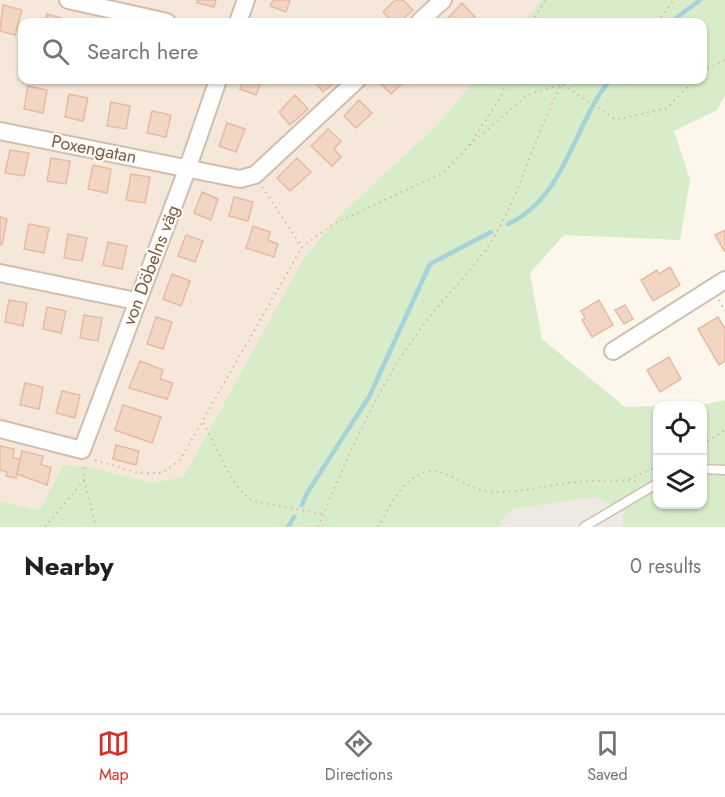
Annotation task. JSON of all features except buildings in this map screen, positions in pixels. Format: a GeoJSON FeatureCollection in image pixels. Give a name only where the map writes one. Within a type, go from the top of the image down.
{"type":"FeatureCollection","features":[{"type":"Feature","properties":{"kind":"street"},"geometry":{"type":"LineString","coordinates":[[68,0],[149,18]]}},
{"type":"Feature","properties":{"kind":"street"},"geometry":{"type":"LineString","coordinates":[[239,18],[246,0]]}},
{"type":"Feature","properties":{"kind":"street"},"geometry":{"type":"LineString","coordinates":[[423,18],[443,0]]}},
{"type":"Feature","properties":{"kind":"street","name":"von Döbelns väg"},"geometry":{"type":"LineString","coordinates":[[82,450],[217,84]]}},
{"type":"Feature","properties":{"kind":"street"},"geometry":{"type":"LineString","coordinates":[[255,175],[353,84]]}},
{"type":"Feature","properties":{"kind":"street","name":"Poxengatan"},"geometry":{"type":"LineString","coordinates":[[0,131],[240,179],[255,175]]}},
{"type":"Feature","properties":{"kind":"street"},"geometry":{"type":"LineString","coordinates":[[0,273],[136,301]]}},
{"type":"Feature","properties":{"kind":"street"},"geometry":{"type":"LineString","coordinates":[[613,351],[725,280]]}},
{"type":"Feature","properties":{"kind":"street"},"geometry":{"type":"LineString","coordinates":[[0,429],[82,450]]}},
{"type":"Feature","properties":{"kind":"lane"},"geometry":{"type":"LineString","coordinates":[[707,469],[725,470]]}},
{"type":"Feature","properties":{"kind":"lane"},"geometry":{"type":"LineString","coordinates":[[584,527],[653,485]]}},
{"type":"Feature","properties":{"kind":"path"},"geometry":{"type":"LineString","coordinates":[[534,18],[546,0]]}},
{"type":"Feature","properties":{"kind":"path"},"geometry":{"type":"LineString","coordinates":[[660,18],[674,0]]}},
{"type":"Feature","properties":{"kind":"path"},"geometry":{"type":"LineString","coordinates":[[707,69],[725,60]]}},
{"type":"Feature","properties":{"kind":"path"},"geometry":{"type":"LineString","coordinates":[[468,147],[500,98],[505,84]]}},
{"type":"Feature","properties":{"kind":"path"},"geometry":{"type":"LineString","coordinates":[[82,450],[98,463],[138,473],[162,474],[180,460],[203,423],[302,247],[333,224],[443,173],[468,147],[527,95],[561,84]]}},
{"type":"Feature","properties":{"kind":"path"},"geometry":{"type":"LineString","coordinates":[[561,84],[616,120],[667,108],[689,84]]}},
{"type":"Feature","properties":{"kind":"path"},"geometry":{"type":"LineString","coordinates":[[318,527],[359,433],[400,359],[425,322],[483,254],[498,230],[545,115],[561,84]]}},
{"type":"Feature","properties":{"kind":"path"},"geometry":{"type":"LineString","coordinates":[[255,175],[273,206],[302,247]]}},
{"type":"Feature","properties":{"kind":"path"},"geometry":{"type":"LineString","coordinates":[[203,423],[220,451],[234,483],[245,497],[253,501],[323,514]]}},
{"type":"Feature","properties":{"kind":"path"},"geometry":{"type":"LineString","coordinates":[[707,441],[725,430]]}},
{"type":"Feature","properties":{"kind":"path"},"geometry":{"type":"LineString","coordinates":[[82,450],[84,480],[96,527]]}},
{"type":"Feature","properties":{"kind":"path"},"geometry":{"type":"LineString","coordinates":[[626,481],[653,468]]}},
{"type":"Feature","properties":{"kind":"path"},"geometry":{"type":"LineString","coordinates":[[378,527],[398,493],[412,479],[426,472],[435,472],[482,491],[501,492],[571,483],[626,481],[653,483]]}},
{"type":"Feature","properties":{"kind":"path"},"geometry":{"type":"LineString","coordinates":[[45,527],[84,480]]}},
{"type":"Feature","properties":{"kind":"shaded area"},"geometry":{"type":"Polygon","coordinates":[[[0,0],[542,0],[526,18],[18,18],[18,84],[472,84],[436,126],[339,216],[302,261],[184,476],[154,483],[89,467],[40,510],[0,502],[0,0]]]}},
{"type":"Feature","properties":{"kind":"shaded area"},"geometry":{"type":"Polygon","coordinates":[[[596,497],[625,514],[622,527],[497,527],[511,509],[596,497]]]}},
{"type":"Feature","properties":{"kind":"green space"},"geometry":{"type":"Polygon","coordinates":[[[542,0],[725,0],[725,95],[717,110],[674,131],[690,180],[680,240],[564,235],[530,273],[542,339],[625,407],[653,406],[653,509],[707,509],[707,404],[725,400],[725,527],[622,527],[624,513],[596,497],[512,509],[497,527],[0,527],[0,502],[40,510],[63,465],[89,467],[154,483],[184,476],[302,261],[339,216],[436,126],[472,84],[707,84],[707,18],[526,18],[542,0]]]}},
{"type":"Feature","properties":{"kind":"waterway"},"geometry":{"type":"LineString","coordinates":[[676,18],[700,0]]}},
{"type":"Feature","properties":{"kind":"waterway"},"geometry":{"type":"LineString","coordinates":[[508,224],[528,212],[556,178],[597,98],[607,84]]}},
{"type":"Feature","properties":{"kind":"waterway"},"geometry":{"type":"LineString","coordinates":[[302,505],[307,493],[369,397],[430,264],[491,232]]}},
{"type":"Feature","properties":{"kind":"waterway"},"geometry":{"type":"LineString","coordinates":[[288,527],[294,517]]}}]}
